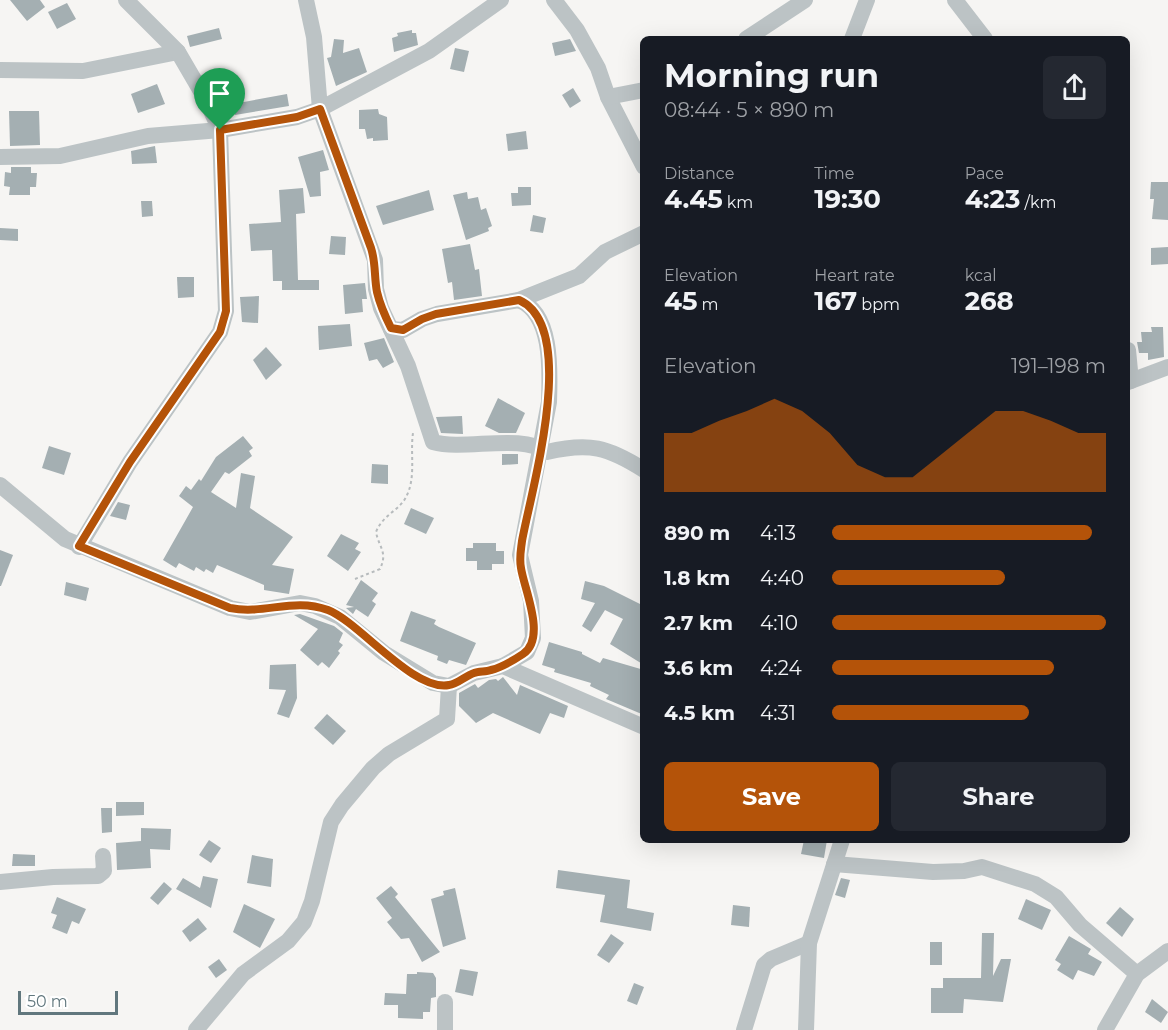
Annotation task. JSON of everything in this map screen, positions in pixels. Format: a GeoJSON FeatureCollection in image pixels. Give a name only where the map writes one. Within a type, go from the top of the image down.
{"type":"FeatureCollection","features":[{"type":"Feature","properties":{"kind":"street"},"geometry":{"type":"LineString","coordinates":[[79,546],[130,462],[220,332],[226,301],[220,130],[206,100],[178,52],[126,0]]}},
{"type":"Feature","properties":{"kind":"street"},"geometry":{"type":"LineString","coordinates":[[306,0],[314,37],[320,109],[373,254],[376,289],[381,308],[408,366],[433,442],[446,446],[489,444],[541,448],[547,452],[578,446],[608,449],[640,468]]}},
{"type":"Feature","properties":{"kind":"street"},"geometry":{"type":"LineString","coordinates":[[0,157],[60,156],[148,136],[220,130],[297,117],[320,109],[429,51],[501,0]]}},
{"type":"Feature","properties":{"kind":"street"},"geometry":{"type":"LineString","coordinates":[[554,0],[577,30],[598,68],[608,97],[640,159]]}},
{"type":"Feature","properties":{"kind":"street"},"geometry":{"type":"LineString","coordinates":[[751,36],[805,0]]}},
{"type":"Feature","properties":{"kind":"street"},"geometry":{"type":"LineString","coordinates":[[853,36],[867,0]]}},
{"type":"Feature","properties":{"kind":"street"},"geometry":{"type":"LineString","coordinates":[[955,0],[983,36]]}},
{"type":"Feature","properties":{"kind":"street"},"geometry":{"type":"LineString","coordinates":[[0,70],[83,71],[178,52]]}},
{"type":"Feature","properties":{"kind":"street"},"geometry":{"type":"LineString","coordinates":[[608,97],[640,91]]}},
{"type":"Feature","properties":{"kind":"street"},"geometry":{"type":"LineString","coordinates":[[391,328],[403,330],[436,314],[519,300],[579,276],[605,252],[640,235]]}},
{"type":"Feature","properties":{"kind":"street"},"geometry":{"type":"LineString","coordinates":[[0,485],[65,539],[79,546],[230,608],[250,612],[300,603],[329,611],[420,677],[433,683],[449,686],[474,673],[503,666],[526,652],[534,638],[531,601],[520,555],[549,402],[545,339],[541,322],[531,309],[519,300]]}},
{"type":"Feature","properties":{"kind":"street"},"geometry":{"type":"LineString","coordinates":[[1130,381],[1168,367]]}},
{"type":"Feature","properties":{"kind":"street"},"geometry":{"type":"LineString","coordinates":[[503,666],[640,725]]}},
{"type":"Feature","properties":{"kind":"street"},"geometry":{"type":"LineString","coordinates":[[196,1030],[243,974],[288,941],[304,922],[312,901],[331,822],[373,768],[389,754],[447,719],[449,686]]}},
{"type":"Feature","properties":{"kind":"street"},"geometry":{"type":"LineString","coordinates":[[806,1030],[809,943],[841,843]]}},
{"type":"Feature","properties":{"kind":"street"},"geometry":{"type":"LineString","coordinates":[[0,882],[98,876],[104,871],[103,856]]}},
{"type":"Feature","properties":{"kind":"street"},"geometry":{"type":"LineString","coordinates":[[834,864],[923,872],[964,872],[982,867],[1035,884],[1056,897],[1080,925],[1137,974]]}},
{"type":"Feature","properties":{"kind":"street"},"geometry":{"type":"LineString","coordinates":[[744,1030],[764,965],[771,959],[809,943]]}},
{"type":"Feature","properties":{"kind":"street"},"geometry":{"type":"LineString","coordinates":[[1105,1030],[1137,974],[1168,951]]}},
{"type":"Feature","properties":{"kind":"street"},"geometry":{"type":"LineString","coordinates":[[445,1002],[445,1030]]}},
{"type":"Feature","properties":{"kind":"path"},"geometry":{"type":"LineString","coordinates":[[355,579],[380,569],[386,555],[376,532],[386,515],[401,505],[407,496],[414,460],[415,428]]}},
{"type":"Feature","properties":{"kind":"building"},"geometry":{"type":"Polygon","coordinates":[[[10,0],[40,0],[45,7],[27,21],[10,0]]]}},
{"type":"Feature","properties":{"kind":"building"},"geometry":{"type":"Polygon","coordinates":[[[67,3],[76,19],[57,29],[48,12],[67,3]]]}},
{"type":"Feature","properties":{"kind":"building"},"geometry":{"type":"Polygon","coordinates":[[[219,28],[222,39],[190,47],[187,36],[219,28]]]}},
{"type":"Feature","properties":{"kind":"building"},"geometry":{"type":"Polygon","coordinates":[[[412,30],[412,33],[416,33],[418,45],[394,52],[392,38],[398,36],[397,33],[412,30]]]}},
{"type":"Feature","properties":{"kind":"building"},"geometry":{"type":"Polygon","coordinates":[[[334,39],[344,40],[343,53],[359,48],[367,72],[336,86],[327,58],[331,57],[334,39]]]}},
{"type":"Feature","properties":{"kind":"building"},"geometry":{"type":"Polygon","coordinates":[[[570,39],[576,51],[555,56],[552,43],[570,39]]]}},
{"type":"Feature","properties":{"kind":"building"},"geometry":{"type":"Polygon","coordinates":[[[455,48],[469,51],[464,72],[450,69],[455,48]]]}},
{"type":"Feature","properties":{"kind":"building"},"geometry":{"type":"Polygon","coordinates":[[[157,84],[165,104],[138,113],[131,94],[157,84]]]}},
{"type":"Feature","properties":{"kind":"building"},"geometry":{"type":"Polygon","coordinates":[[[573,88],[581,101],[570,108],[562,95],[573,88]]]}},
{"type":"Feature","properties":{"kind":"building"},"geometry":{"type":"Polygon","coordinates":[[[287,94],[289,106],[235,115],[233,104],[287,94]]]}},
{"type":"Feature","properties":{"kind":"building"},"geometry":{"type":"Polygon","coordinates":[[[378,109],[379,114],[387,117],[388,140],[367,139],[365,129],[359,129],[359,110],[378,109]]]}},
{"type":"Feature","properties":{"kind":"building"},"geometry":{"type":"Polygon","coordinates":[[[9,111],[39,111],[40,145],[10,146],[9,111]]]}},
{"type":"Feature","properties":{"kind":"building"},"geometry":{"type":"Polygon","coordinates":[[[526,131],[528,149],[508,151],[506,134],[526,131]]]}},
{"type":"Feature","properties":{"kind":"building"},"geometry":{"type":"Polygon","coordinates":[[[155,146],[157,163],[132,164],[131,151],[155,146]]]}},
{"type":"Feature","properties":{"kind":"building"},"geometry":{"type":"Polygon","coordinates":[[[323,150],[329,170],[320,172],[321,196],[310,197],[298,157],[323,150]]]}},
{"type":"Feature","properties":{"kind":"building"},"geometry":{"type":"Polygon","coordinates":[[[11,167],[31,167],[31,173],[37,173],[36,187],[30,187],[30,195],[9,195],[10,187],[4,186],[5,172],[11,173],[11,167]]]}},
{"type":"Feature","properties":{"kind":"building"},"geometry":{"type":"Polygon","coordinates":[[[1151,182],[1168,182],[1168,220],[1152,219],[1154,199],[1150,199],[1151,182]]]}},
{"type":"Feature","properties":{"kind":"building"},"geometry":{"type":"Polygon","coordinates":[[[518,187],[531,187],[531,205],[512,206],[511,193],[518,193],[518,187]]]}},
{"type":"Feature","properties":{"kind":"building"},"geometry":{"type":"Polygon","coordinates":[[[303,188],[305,213],[296,214],[298,280],[319,280],[319,290],[282,290],[282,281],[273,281],[272,250],[251,251],[249,224],[281,222],[279,190],[303,188]]]}},
{"type":"Feature","properties":{"kind":"building"},"geometry":{"type":"Polygon","coordinates":[[[429,190],[434,210],[383,225],[376,206],[429,190]]]}},
{"type":"Feature","properties":{"kind":"building"},"geometry":{"type":"Polygon","coordinates":[[[467,192],[468,199],[478,197],[481,210],[486,208],[492,226],[488,228],[489,231],[466,240],[453,195],[467,192]]]}},
{"type":"Feature","properties":{"kind":"building"},"geometry":{"type":"Polygon","coordinates":[[[141,201],[152,201],[153,216],[142,217],[141,201]]]}},
{"type":"Feature","properties":{"kind":"building"},"geometry":{"type":"Polygon","coordinates":[[[533,215],[546,218],[543,233],[530,231],[533,215]]]}},
{"type":"Feature","properties":{"kind":"building"},"geometry":{"type":"Polygon","coordinates":[[[0,228],[18,229],[18,241],[0,240],[0,228]]]}},
{"type":"Feature","properties":{"kind":"building"},"geometry":{"type":"Polygon","coordinates":[[[331,236],[346,237],[345,255],[329,254],[331,236]]]}},
{"type":"Feature","properties":{"kind":"building"},"geometry":{"type":"Polygon","coordinates":[[[470,244],[475,270],[479,269],[482,296],[454,300],[452,282],[448,283],[442,249],[470,244]]]}},
{"type":"Feature","properties":{"kind":"building"},"geometry":{"type":"Polygon","coordinates":[[[1168,247],[1168,264],[1151,265],[1151,248],[1168,247]]]}},
{"type":"Feature","properties":{"kind":"building"},"geometry":{"type":"Polygon","coordinates":[[[177,277],[194,277],[194,297],[178,298],[177,277]]]}},
{"type":"Feature","properties":{"kind":"building"},"geometry":{"type":"Polygon","coordinates":[[[365,283],[367,299],[362,299],[363,312],[345,314],[343,285],[365,283]]]}},
{"type":"Feature","properties":{"kind":"building"},"geometry":{"type":"Polygon","coordinates":[[[259,296],[258,323],[242,322],[240,297],[259,296]]]}},
{"type":"Feature","properties":{"kind":"building"},"geometry":{"type":"Polygon","coordinates":[[[350,324],[352,346],[319,350],[318,326],[350,324]]]}},
{"type":"Feature","properties":{"kind":"building"},"geometry":{"type":"Polygon","coordinates":[[[1151,327],[1163,327],[1164,357],[1148,360],[1148,353],[1139,353],[1137,342],[1142,342],[1141,332],[1152,332],[1151,327]]]}},
{"type":"Feature","properties":{"kind":"building"},"geometry":{"type":"Polygon","coordinates":[[[384,338],[394,362],[383,368],[377,359],[369,361],[364,343],[384,338]]]}},
{"type":"Feature","properties":{"kind":"building"},"geometry":{"type":"Polygon","coordinates":[[[266,347],[282,365],[266,380],[253,360],[266,347]]]}},
{"type":"Feature","properties":{"kind":"building"},"geometry":{"type":"Polygon","coordinates":[[[498,398],[525,413],[516,433],[499,433],[485,426],[498,398]]]}},
{"type":"Feature","properties":{"kind":"building"},"geometry":{"type":"Polygon","coordinates":[[[462,416],[463,434],[441,433],[436,417],[462,416]]]}},
{"type":"Feature","properties":{"kind":"building"},"geometry":{"type":"Polygon","coordinates":[[[243,436],[253,448],[249,451],[252,456],[229,474],[225,472],[211,492],[236,508],[241,473],[255,476],[250,508],[293,537],[272,565],[294,569],[289,594],[264,590],[264,585],[217,565],[213,573],[206,569],[204,572],[196,567],[194,571],[179,563],[176,568],[163,560],[193,507],[179,496],[186,486],[191,490],[199,479],[201,481],[216,457],[243,436]]]}},
{"type":"Feature","properties":{"kind":"building"},"geometry":{"type":"Polygon","coordinates":[[[49,446],[71,453],[64,475],[42,468],[49,446]]]}},
{"type":"Feature","properties":{"kind":"building"},"geometry":{"type":"Polygon","coordinates":[[[502,454],[518,454],[518,464],[502,465],[502,454]]]}},
{"type":"Feature","properties":{"kind":"building"},"geometry":{"type":"Polygon","coordinates":[[[372,464],[388,465],[388,484],[371,483],[372,464]]]}},
{"type":"Feature","properties":{"kind":"building"},"geometry":{"type":"Polygon","coordinates":[[[118,502],[130,505],[126,520],[110,516],[118,502]]]}},
{"type":"Feature","properties":{"kind":"building"},"geometry":{"type":"Polygon","coordinates":[[[411,508],[434,518],[426,534],[404,524],[411,508]]]}},
{"type":"Feature","properties":{"kind":"building"},"geometry":{"type":"Polygon","coordinates":[[[341,534],[359,543],[355,549],[361,552],[348,571],[327,556],[341,534]]]}},
{"type":"Feature","properties":{"kind":"building"},"geometry":{"type":"Polygon","coordinates":[[[473,543],[496,543],[496,551],[504,551],[504,564],[492,564],[492,570],[477,570],[477,561],[466,561],[466,548],[473,548],[473,543]]]}},
{"type":"Feature","properties":{"kind":"building"},"geometry":{"type":"Polygon","coordinates":[[[0,550],[13,555],[1,586],[0,586],[0,550]]]}},
{"type":"Feature","properties":{"kind":"building"},"geometry":{"type":"Polygon","coordinates":[[[361,580],[378,593],[372,601],[376,604],[368,617],[356,609],[353,614],[346,608],[354,607],[346,605],[361,580]]]}},
{"type":"Feature","properties":{"kind":"building"},"geometry":{"type":"Polygon","coordinates":[[[585,581],[604,586],[640,604],[640,663],[610,644],[623,619],[605,610],[591,632],[582,626],[595,603],[581,599],[585,581]]]}},
{"type":"Feature","properties":{"kind":"building"},"geometry":{"type":"Polygon","coordinates":[[[66,582],[89,588],[86,601],[64,595],[66,582]]]}},
{"type":"Feature","properties":{"kind":"building"},"geometry":{"type":"Polygon","coordinates":[[[411,611],[436,620],[434,624],[439,627],[476,643],[466,665],[449,660],[447,664],[437,660],[438,656],[400,641],[411,611]]]}},
{"type":"Feature","properties":{"kind":"building"},"geometry":{"type":"Polygon","coordinates":[[[300,614],[334,626],[343,633],[339,642],[343,645],[338,651],[340,653],[329,668],[322,662],[318,666],[300,650],[318,629],[294,615],[300,614]]]}},
{"type":"Feature","properties":{"kind":"building"},"geometry":{"type":"Polygon","coordinates":[[[549,642],[582,652],[600,663],[603,658],[640,669],[640,713],[606,699],[609,695],[590,686],[591,683],[554,672],[555,669],[542,665],[549,642]]]}},
{"type":"Feature","properties":{"kind":"building"},"geometry":{"type":"Polygon","coordinates":[[[296,664],[297,698],[289,718],[277,714],[286,690],[269,689],[270,665],[296,664]]]}},
{"type":"Feature","properties":{"kind":"building"},"geometry":{"type":"Polygon","coordinates":[[[503,677],[517,695],[520,685],[568,706],[564,718],[550,713],[540,734],[493,713],[476,723],[459,706],[459,693],[475,684],[478,688],[489,680],[498,681],[503,677]]]}},
{"type":"Feature","properties":{"kind":"building"},"geometry":{"type":"Polygon","coordinates":[[[327,714],[346,731],[333,745],[314,728],[327,714]]]}},
{"type":"Feature","properties":{"kind":"building"},"geometry":{"type":"Polygon","coordinates":[[[116,802],[144,802],[144,815],[116,816],[116,802]]]}},
{"type":"Feature","properties":{"kind":"building"},"geometry":{"type":"Polygon","coordinates":[[[101,808],[112,808],[112,832],[102,833],[101,808]]]}},
{"type":"Feature","properties":{"kind":"building"},"geometry":{"type":"Polygon","coordinates":[[[141,828],[171,829],[170,850],[150,849],[151,868],[117,870],[116,843],[141,841],[141,828]]]}},
{"type":"Feature","properties":{"kind":"building"},"geometry":{"type":"Polygon","coordinates":[[[209,840],[221,848],[211,863],[199,855],[209,840]]]}},
{"type":"Feature","properties":{"kind":"building"},"geometry":{"type":"Polygon","coordinates":[[[803,843],[826,843],[824,858],[801,854],[803,843]]]}},
{"type":"Feature","properties":{"kind":"building"},"geometry":{"type":"Polygon","coordinates":[[[13,854],[35,855],[35,866],[12,866],[13,854]]]}},
{"type":"Feature","properties":{"kind":"building"},"geometry":{"type":"Polygon","coordinates":[[[252,855],[273,859],[271,887],[247,883],[252,855]]]}},
{"type":"Feature","properties":{"kind":"building"},"geometry":{"type":"Polygon","coordinates":[[[558,870],[630,880],[627,908],[654,913],[651,931],[600,922],[605,895],[556,888],[558,870]]]}},
{"type":"Feature","properties":{"kind":"building"},"geometry":{"type":"Polygon","coordinates":[[[203,876],[218,879],[211,908],[176,889],[183,878],[200,888],[203,876]]]}},
{"type":"Feature","properties":{"kind":"building"},"geometry":{"type":"Polygon","coordinates":[[[841,878],[850,880],[845,898],[835,895],[841,878]]]}},
{"type":"Feature","properties":{"kind":"building"},"geometry":{"type":"Polygon","coordinates":[[[164,882],[172,889],[158,905],[150,898],[164,882]]]}},
{"type":"Feature","properties":{"kind":"building"},"geometry":{"type":"Polygon","coordinates":[[[391,886],[398,894],[395,897],[440,952],[422,962],[409,938],[401,939],[387,922],[392,918],[376,898],[391,886]]]}},
{"type":"Feature","properties":{"kind":"building"},"geometry":{"type":"Polygon","coordinates":[[[455,888],[466,939],[443,947],[431,899],[444,895],[443,891],[455,888]]]}},
{"type":"Feature","properties":{"kind":"building"},"geometry":{"type":"Polygon","coordinates":[[[57,897],[86,909],[79,924],[72,921],[67,934],[52,928],[57,915],[51,913],[57,897]]]}},
{"type":"Feature","properties":{"kind":"building"},"geometry":{"type":"Polygon","coordinates":[[[1026,899],[1051,910],[1042,930],[1018,919],[1026,899]]]}},
{"type":"Feature","properties":{"kind":"building"},"geometry":{"type":"Polygon","coordinates":[[[244,904],[275,919],[260,948],[233,932],[244,904]]]}},
{"type":"Feature","properties":{"kind":"building"},"geometry":{"type":"Polygon","coordinates":[[[733,905],[750,907],[749,927],[731,925],[733,905]]]}},
{"type":"Feature","properties":{"kind":"building"},"geometry":{"type":"Polygon","coordinates":[[[1120,907],[1134,919],[1122,937],[1106,923],[1120,907]]]}},
{"type":"Feature","properties":{"kind":"building"},"geometry":{"type":"Polygon","coordinates":[[[198,918],[207,929],[190,942],[182,931],[198,918]]]}},
{"type":"Feature","properties":{"kind":"building"},"geometry":{"type":"Polygon","coordinates":[[[982,933],[994,933],[993,976],[1001,959],[1011,959],[1003,1002],[964,999],[963,1013],[931,1013],[931,988],[943,988],[943,978],[981,978],[982,933]]]}},
{"type":"Feature","properties":{"kind":"building"},"geometry":{"type":"Polygon","coordinates":[[[611,934],[624,943],[609,963],[597,955],[611,934]]]}},
{"type":"Feature","properties":{"kind":"building"},"geometry":{"type":"Polygon","coordinates":[[[1069,936],[1091,949],[1088,954],[1102,962],[1094,976],[1078,970],[1073,980],[1057,970],[1061,964],[1055,960],[1069,936]]]}},
{"type":"Feature","properties":{"kind":"building"},"geometry":{"type":"Polygon","coordinates":[[[930,942],[942,942],[942,965],[930,965],[930,942]]]}},
{"type":"Feature","properties":{"kind":"building"},"geometry":{"type":"Polygon","coordinates":[[[219,959],[227,970],[216,978],[208,967],[219,959]]]}},
{"type":"Feature","properties":{"kind":"building"},"geometry":{"type":"Polygon","coordinates":[[[460,969],[478,972],[473,996],[455,992],[460,969]]]}},
{"type":"Feature","properties":{"kind":"building"},"geometry":{"type":"Polygon","coordinates":[[[417,972],[433,973],[436,978],[436,997],[431,998],[430,1012],[423,1012],[423,1019],[398,1018],[398,1005],[384,1005],[385,993],[406,994],[407,974],[417,974],[417,972]]]}},
{"type":"Feature","properties":{"kind":"building"},"geometry":{"type":"Polygon","coordinates":[[[634,983],[644,987],[637,1005],[627,1001],[634,983]]]}},
{"type":"Feature","properties":{"kind":"building"},"geometry":{"type":"Polygon","coordinates":[[[1152,999],[1168,1012],[1161,1023],[1145,1012],[1152,999]]]}},
{"type":"Feature","properties":{"kind":"route"},"geometry":{"type":"LineString","coordinates":[[320,109],[375,260],[376,289],[381,308],[391,328],[403,330],[436,314],[512,300],[524,302],[541,322],[550,380],[549,402],[520,555],[521,569],[531,601],[534,638],[526,652],[503,666],[474,673],[449,686],[433,683],[384,653],[340,617],[329,611],[300,603],[250,612],[230,608],[79,546],[130,462],[220,332],[226,311],[220,130],[297,117],[320,109]]}}]}
